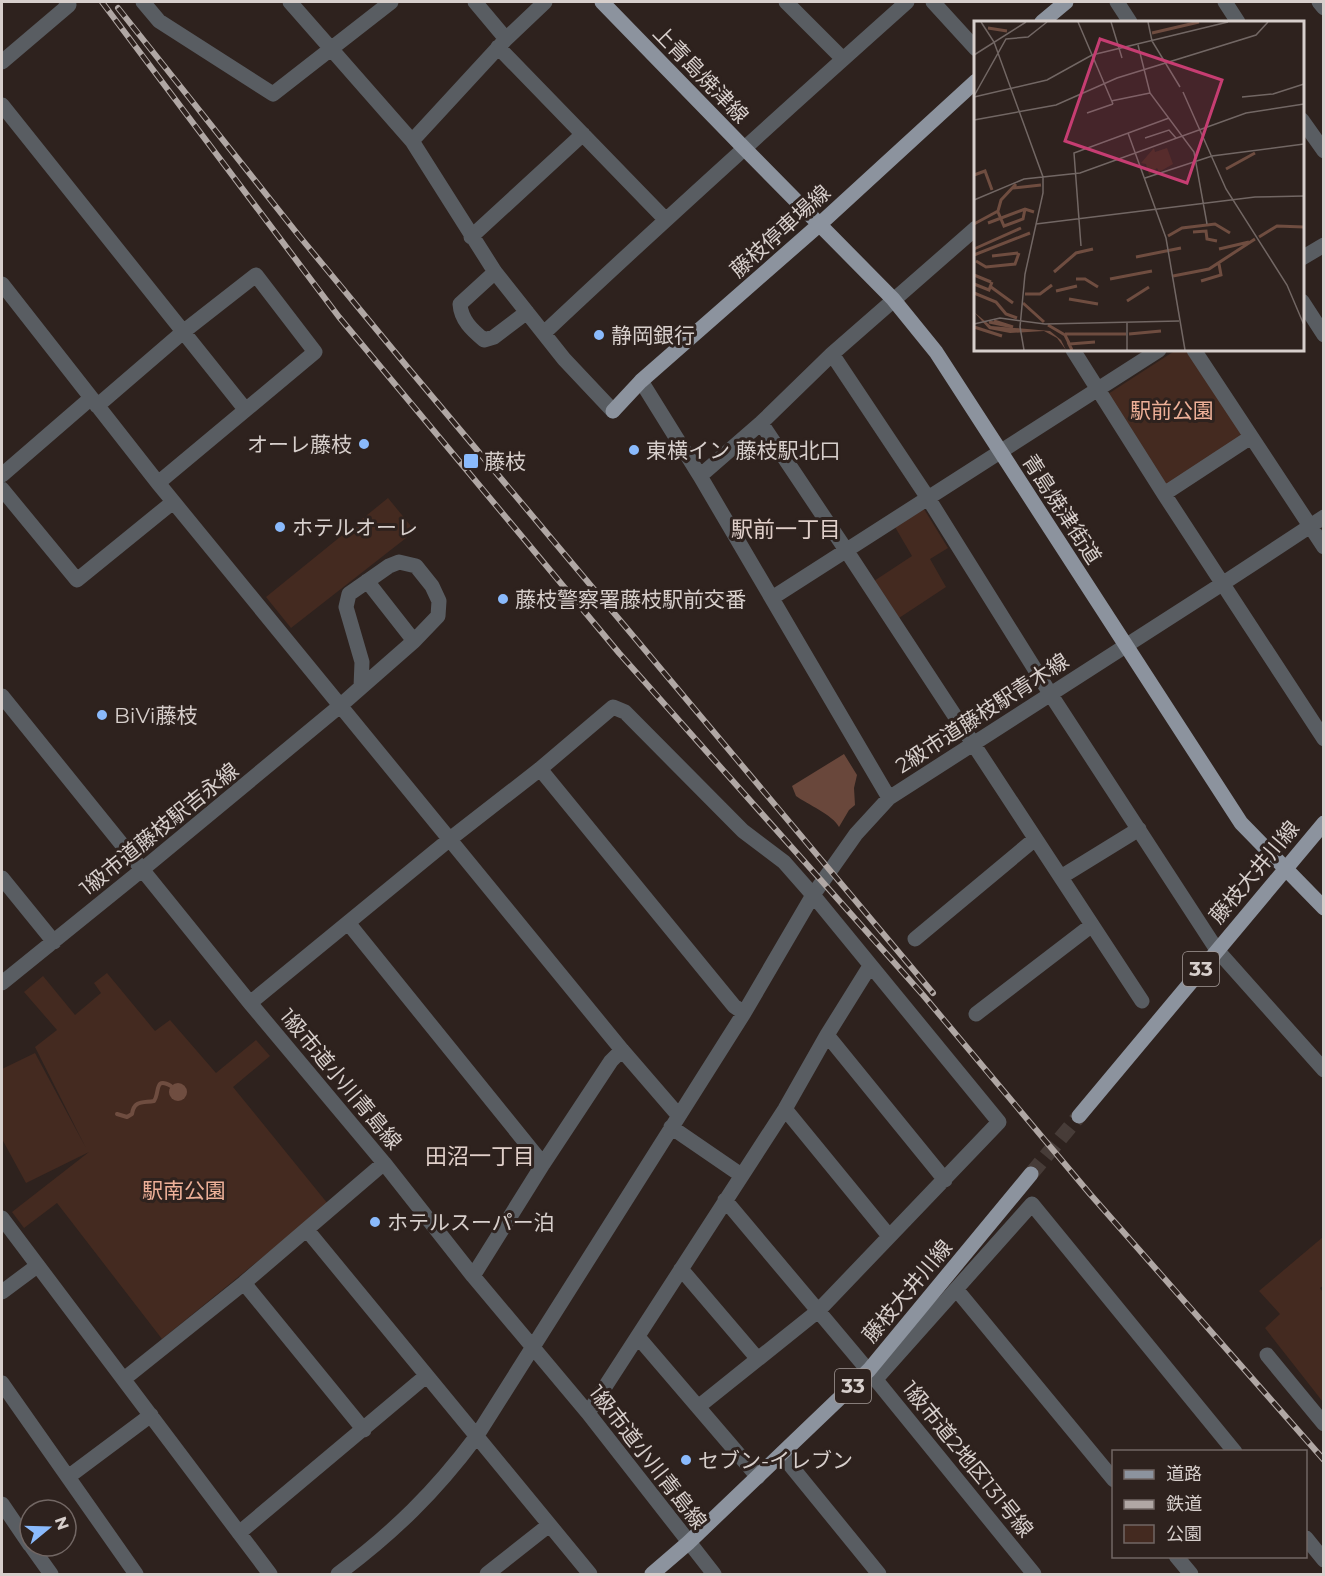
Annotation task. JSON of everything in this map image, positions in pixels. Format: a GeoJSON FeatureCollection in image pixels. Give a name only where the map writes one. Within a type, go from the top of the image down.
{"type":"FeatureCollection","features":[{"type":"Feature","properties":{"kind":"main road","name":"上青島焼津線"},"geometry":{"type":"LineString","coordinates":[[603,2],[745,149]]}},
{"type":"Feature","properties":{"kind":"main road"},"geometry":{"type":"LineString","coordinates":[[1043,21],[1066,2]]}},
{"type":"Feature","properties":{"kind":"main road","name":"藤枝停車場線"},"geometry":{"type":"LineString","coordinates":[[613,411],[641,381],[820,224],[974,82]]}},
{"type":"Feature","properties":{"kind":"main road","name":"青島焼津街道"},"geometry":{"type":"LineString","coordinates":[[745,149],[893,299],[936,352],[1241,823],[1323,908]]}},
{"type":"Feature","properties":{"kind":"main road","name":"藤枝大井川線"},"geometry":{"type":"LineString","coordinates":[[1080,1116],[1216,950],[1286,870],[1323,822]]}},
{"type":"Feature","properties":{"kind":"main road","name":"藤枝大井川線"},"geometry":{"type":"LineString","coordinates":[[652,1575],[872,1375],[1031,1174]]}},
{"type":"Feature","properties":{"kind":"street"},"geometry":{"type":"LineString","coordinates":[[2,62],[69,5],[66,2]]}},
{"type":"Feature","properties":{"kind":"street"},"geometry":{"type":"LineString","coordinates":[[143,2],[159,21],[273,94],[391,2]]}},
{"type":"Feature","properties":{"kind":"street"},"geometry":{"type":"LineString","coordinates":[[290,2],[411,141],[495,272],[564,359],[613,411]]}},
{"type":"Feature","properties":{"kind":"street"},"geometry":{"type":"LineString","coordinates":[[475,2],[502,43],[583,134],[665,219]]}},
{"type":"Feature","properties":{"kind":"street"},"geometry":{"type":"LineString","coordinates":[[411,141],[502,43],[545,2]]}},
{"type":"Feature","properties":{"kind":"street"},"geometry":{"type":"LineString","coordinates":[[786,2],[843,59]]}},
{"type":"Feature","properties":{"kind":"street"},"geometry":{"type":"LineString","coordinates":[[544,333],[665,219],[907,2]]}},
{"type":"Feature","properties":{"kind":"street"},"geometry":{"type":"LineString","coordinates":[[933,2],[974,48]]}},
{"type":"Feature","properties":{"kind":"street"},"geometry":{"type":"LineString","coordinates":[[1117,2],[1129,21]]}},
{"type":"Feature","properties":{"kind":"street"},"geometry":{"type":"LineString","coordinates":[[1225,2],[1237,21]]}},
{"type":"Feature","properties":{"kind":"street"},"geometry":{"type":"LineString","coordinates":[[1319,2],[1323,8]]}},
{"type":"Feature","properties":{"kind":"street"},"geometry":{"type":"LineString","coordinates":[[2,105],[245,409]]}},
{"type":"Feature","properties":{"kind":"street"},"geometry":{"type":"LineString","coordinates":[[1304,123],[1323,150]]}},
{"type":"Feature","properties":{"kind":"street"},"geometry":{"type":"LineString","coordinates":[[471,237],[583,134]]}},
{"type":"Feature","properties":{"kind":"street"},"geometry":{"type":"LineString","coordinates":[[700,476],[761,423],[832,354],[974,229]]}},
{"type":"Feature","properties":{"kind":"street"},"geometry":{"type":"LineString","coordinates":[[1304,257],[1323,245]]}},
{"type":"Feature","properties":{"kind":"street"},"geometry":{"type":"LineString","coordinates":[[495,272],[460,304],[462,317],[473,331],[484,340],[494,337],[527,312]]}},
{"type":"Feature","properties":{"kind":"street"},"geometry":{"type":"LineString","coordinates":[[2,475],[256,274],[315,352],[158,483]]}},
{"type":"Feature","properties":{"kind":"street"},"geometry":{"type":"LineString","coordinates":[[2,284],[173,502],[622,1050],[675,1122],[741,1175]]}},
{"type":"Feature","properties":{"kind":"street"},"geometry":{"type":"LineString","coordinates":[[1304,304],[1323,335]]}},
{"type":"Feature","properties":{"kind":"street"},"geometry":{"type":"LineString","coordinates":[[1074,351],[1323,739]]}},
{"type":"Feature","properties":{"kind":"street"},"geometry":{"type":"LineString","coordinates":[[772,598],[1157,351]]}},
{"type":"Feature","properties":{"kind":"street"},"geometry":{"type":"LineString","coordinates":[[1195,351],[1323,547]]}},
{"type":"Feature","properties":{"kind":"street"},"geometry":{"type":"LineString","coordinates":[[832,354],[928,498],[1051,695],[1216,950],[1323,1070]]}},
{"type":"Feature","properties":{"kind":"street","name":"2級市道藤枝駅青木線"},"geometry":{"type":"LineString","coordinates":[[641,381],[700,476],[889,798],[1323,517]]}},
{"type":"Feature","properties":{"kind":"street"},"geometry":{"type":"LineString","coordinates":[[761,423],[1143,1001]]}},
{"type":"Feature","properties":{"kind":"street"},"geometry":{"type":"LineString","coordinates":[[1164,494],[1251,437]]}},
{"type":"Feature","properties":{"kind":"street"},"geometry":{"type":"LineString","coordinates":[[2,489],[77,580],[173,502]]}},
{"type":"Feature","properties":{"kind":"street","name":"1級市道藤枝駅吉永線"},"geometry":{"type":"LineString","coordinates":[[2,983],[144,869],[341,705],[414,640],[438,616],[439,602],[416,566],[399,562],[389,566],[350,594],[346,607],[362,662],[361,687],[341,705]]}},
{"type":"Feature","properties":{"kind":"street"},"geometry":{"type":"LineString","coordinates":[[367,581],[414,640]]}},
{"type":"Feature","properties":{"kind":"street","name":"1級市道小川青島線"},"geometry":{"type":"LineString","coordinates":[[2,696],[250,1003],[384,1163],[473,1276],[588,1413],[714,1575]]}},
{"type":"Feature","properties":{"kind":"street"},"geometry":{"type":"LineString","coordinates":[[250,1003],[450,839],[540,769],[613,707],[625,712],[743,831],[784,862],[999,1122],[818,1311],[698,1407]]}},
{"type":"Feature","properties":{"kind":"street"},"geometry":{"type":"LineString","coordinates":[[540,769],[734,1006],[744,1013]]}},
{"type":"Feature","properties":{"kind":"street"},"geometry":{"type":"LineString","coordinates":[[338,1575],[390,1534],[411,1514],[453,1468],[476,1437],[744,1013],[813,895],[856,834],[889,798]]}},
{"type":"Feature","properties":{"kind":"street"},"geometry":{"type":"LineString","coordinates":[[1061,877],[1139,829]]}},
{"type":"Feature","properties":{"kind":"street"},"geometry":{"type":"LineString","coordinates":[[915,939],[1035,839]]}},
{"type":"Feature","properties":{"kind":"street"},"geometry":{"type":"LineString","coordinates":[[2,878],[54,942]]}},
{"type":"Feature","properties":{"kind":"street"},"geometry":{"type":"LineString","coordinates":[[349,924],[543,1164]]}},
{"type":"Feature","properties":{"kind":"street"},"geometry":{"type":"LineString","coordinates":[[976,1014],[1092,925]]}},
{"type":"Feature","properties":{"kind":"street"},"geometry":{"type":"LineString","coordinates":[[588,1413],[785,1109],[870,966]]}},
{"type":"Feature","properties":{"kind":"street"},"geometry":{"type":"LineString","coordinates":[[827,1035],[945,1180]]}},
{"type":"Feature","properties":{"kind":"street"},"geometry":{"type":"LineString","coordinates":[[473,1276],[543,1164],[611,1061],[622,1050]]}},
{"type":"Feature","properties":{"kind":"street"},"geometry":{"type":"LineString","coordinates":[[785,1109],[889,1236]]}},
{"type":"Feature","properties":{"kind":"street"},"geometry":{"type":"LineString","coordinates":[[124,1379],[244,1283],[384,1163]]}},
{"type":"Feature","properties":{"kind":"street","name":"1級市道2地区131号線"},"geometry":{"type":"LineString","coordinates":[[725,1200],[872,1375],[1034,1575]]}},
{"type":"Feature","properties":{"kind":"street"},"geometry":{"type":"LineString","coordinates":[[872,1375],[956,1289],[1032,1204],[1233,1450]]}},
{"type":"Feature","properties":{"kind":"street"},"geometry":{"type":"LineString","coordinates":[[2,1218],[270,1575]]}},
{"type":"Feature","properties":{"kind":"street"},"geometry":{"type":"LineString","coordinates":[[307,1230],[590,1575]]}},
{"type":"Feature","properties":{"kind":"street"},"geometry":{"type":"LineString","coordinates":[[2,1292],[37,1266]]}},
{"type":"Feature","properties":{"kind":"street"},"geometry":{"type":"LineString","coordinates":[[681,1269],[757,1358]]}},
{"type":"Feature","properties":{"kind":"street"},"geometry":{"type":"LineString","coordinates":[[244,1283],[364,1430]]}},
{"type":"Feature","properties":{"kind":"street"},"geometry":{"type":"LineString","coordinates":[[956,1289],[1112,1479]]}},
{"type":"Feature","properties":{"kind":"street"},"geometry":{"type":"LineString","coordinates":[[638,1337],[758,1477]]}},
{"type":"Feature","properties":{"kind":"street"},"geometry":{"type":"LineString","coordinates":[[1267,1355],[1323,1424]]}},
{"type":"Feature","properties":{"kind":"street"},"geometry":{"type":"LineString","coordinates":[[239,1533],[426,1376]]}},
{"type":"Feature","properties":{"kind":"street"},"geometry":{"type":"LineString","coordinates":[[2,1383],[136,1575]]}},
{"type":"Feature","properties":{"kind":"street"},"geometry":{"type":"LineString","coordinates":[[68,1477],[151,1414]]}},
{"type":"Feature","properties":{"kind":"street"},"geometry":{"type":"LineString","coordinates":[[782,1455],[879,1575]]}},
{"type":"Feature","properties":{"kind":"street"},"geometry":{"type":"LineString","coordinates":[[2,1504],[18,1528]]}},
{"type":"Feature","properties":{"kind":"street"},"geometry":{"type":"LineString","coordinates":[[487,1575],[549,1526]]}},
{"type":"Feature","properties":{"kind":"street"},"geometry":{"type":"LineString","coordinates":[[1307,1540],[1323,1560]]}},
{"type":"Feature","properties":{"kind":"street"},"geometry":{"type":"LineString","coordinates":[[39,1558],[51,1575]]}},
{"type":"Feature","properties":{"kind":"street"},"geometry":{"type":"LineString","coordinates":[[1177,1558],[1191,1575]]}},
{"type":"Feature","properties":{"kind":"green space","name":"駅前公園"},"geometry":{"type":"Polygon","coordinates":[[[1174,351],[1189,351],[1243,435],[1166,485],[1108,394],[1174,351]]]}},
{"type":"Feature","properties":{"kind":"green space"},"geometry":{"type":"Polygon","coordinates":[[[388,498],[415,531],[291,628],[266,597],[388,498]]]}},
{"type":"Feature","properties":{"kind":"green space"},"geometry":{"type":"Polygon","coordinates":[[[924,509],[948,548],[930,559],[946,587],[899,618],[874,581],[912,556],[895,527],[924,509]]]}},
{"type":"Feature","properties":{"kind":"green space","name":"駅南公園"},"geometry":{"type":"Polygon","coordinates":[[[107,973],[155,1031],[170,1020],[216,1073],[256,1040],[270,1056],[233,1087],[328,1204],[162,1339],[57,1203],[24,1228],[12,1212],[89,1152],[26,1183],[2,1139],[2,1069],[35,1053],[86,1148],[35,1047],[57,1030],[24,992],[43,976],[75,1015],[101,993],[94,983],[107,973]]]}},
{"type":"Feature","properties":{"kind":"green space"},"geometry":{"type":"Polygon","coordinates":[[[1323,1237],[1323,1286],[1320,1288],[1324,1294],[1323,1402],[1265,1328],[1280,1314],[1259,1291],[1323,1237]]]}},
{"type":"Feature","properties":{"kind":"shaded area"},"geometry":{"type":"Polygon","coordinates":[[[844,754],[857,775],[854,788],[855,805],[849,810],[839,827],[826,814],[796,796],[792,786],[844,754]]]}},
{"type":"Feature","properties":{"kind":"shaded area"},"geometry":{"type":"Polygon","coordinates":[[[174,1083],[182,1083],[187,1088],[185,1099],[174,1101],[169,1096],[169,1088],[174,1083]]]}},
{"type":"Feature","properties":{"kind":"waterway"},"geometry":{"type":"LineString","coordinates":[[117,1114],[127,1117],[132,1114],[137,1104],[154,1101],[160,1084],[166,1083],[171,1086]]}},
{"type":"Feature","properties":{"kind":"tunnel"},"geometry":{"type":"LineString","coordinates":[[1031,1174],[1079,1116]]}},
{"type":"Feature","properties":{"kind":"railway"},"geometry":{"type":"LineString","coordinates":[[102,2],[339,317],[619,653],[923,995],[1090,1194],[1324,1460]]}},
{"type":"Feature","properties":{"kind":"railway"},"geometry":{"type":"LineString","coordinates":[[118,8],[300,237],[409,369],[933,993]]}},
{"type":"Feature","properties":{"kind":"place","name":"静岡銀行"},"geometry":{"type":"Point","coordinates":[599,335]}},
{"type":"Feature","properties":{"kind":"place","name":"オーレ藤枝"},"geometry":{"type":"Point","coordinates":[364,444]}},
{"type":"Feature","properties":{"kind":"place","name":"東横イン 藤枝駅北口"},"geometry":{"type":"Point","coordinates":[634,450]}},
{"type":"Feature","properties":{"kind":"place","name":"藤枝"},"geometry":{"type":"Point","coordinates":[471,461]}},
{"type":"Feature","properties":{"kind":"place","name":"ホテルオーレ"},"geometry":{"type":"Point","coordinates":[280,527]}},
{"type":"Feature","properties":{"kind":"place","name":"藤枝警察署藤枝駅前交番"},"geometry":{"type":"Point","coordinates":[503,599]}},
{"type":"Feature","properties":{"kind":"place","name":"BiVi藤枝"},"geometry":{"type":"Point","coordinates":[102,715]}},
{"type":"Feature","properties":{"kind":"place","name":"ホテルスーパー泊"},"geometry":{"type":"Point","coordinates":[375,1222]}},
{"type":"Feature","properties":{"kind":"place","name":"セブン-イレブン"},"geometry":{"type":"Point","coordinates":[686,1460]}},
{"type":"Feature","properties":{"kind":"district","name":"駅前一丁目"},"geometry":{"type":"Point","coordinates":[786,529]}},
{"type":"Feature","properties":{"kind":"district","name":"田沼一丁目"},"geometry":{"type":"Point","coordinates":[480,1156]}}]}
